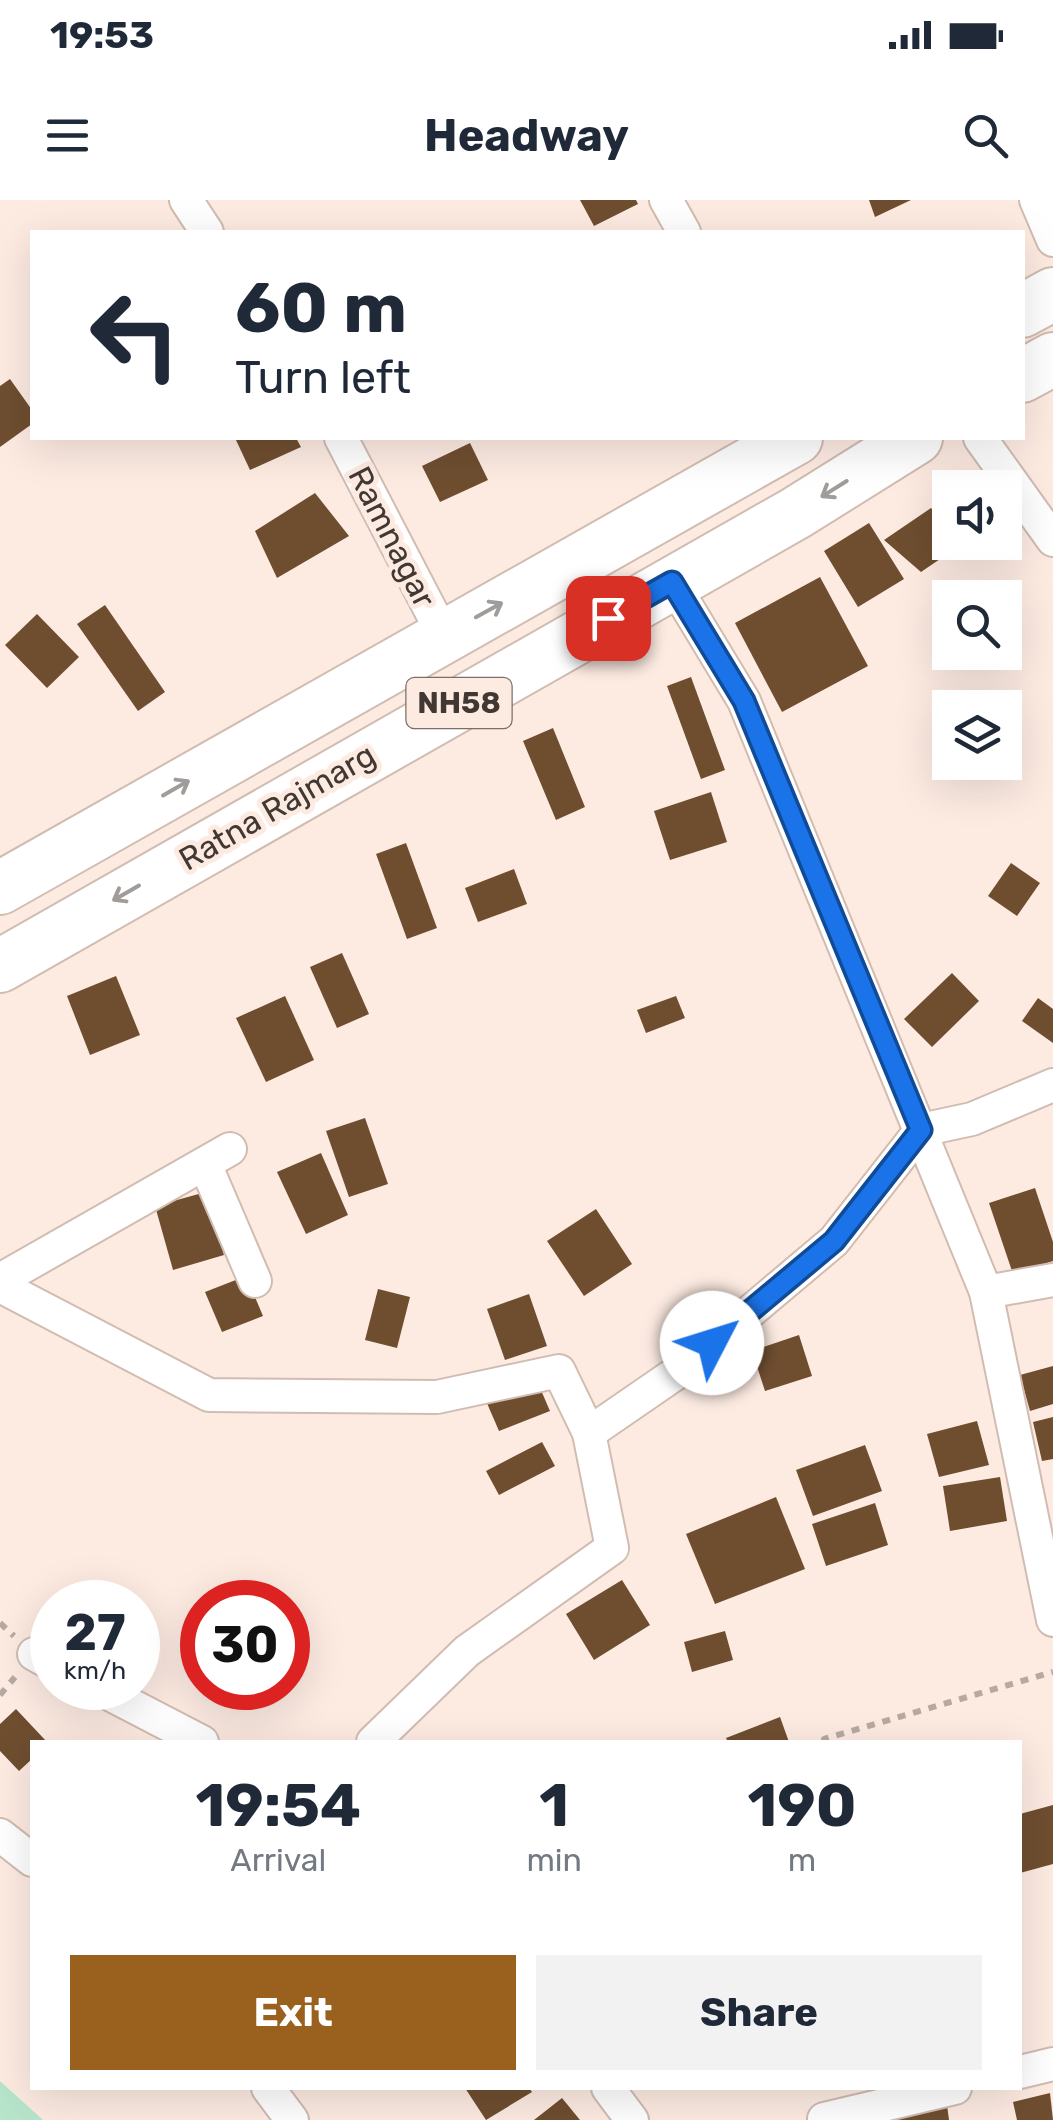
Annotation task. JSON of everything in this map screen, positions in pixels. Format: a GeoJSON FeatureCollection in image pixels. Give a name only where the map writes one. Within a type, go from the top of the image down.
{"type":"FeatureCollection","features":[{"type":"Feature","properties":{"kind":"highway"},"geometry":{"type":"LineString","coordinates":[[1025,309],[1053,294]]}},
{"type":"Feature","properties":{"kind":"highway"},"geometry":{"type":"LineString","coordinates":[[1025,374],[1053,359]]}},
{"type":"Feature","properties":{"kind":"highway","name":"Ratna Rajmarg"},"geometry":{"type":"LineString","coordinates":[[0,888],[788,440]]}},
{"type":"Feature","properties":{"kind":"highway","name":"Ratna Rajmarg"},"geometry":{"type":"LineString","coordinates":[[0,966],[796,512],[913,440]]}},
{"type":"Feature","properties":{"kind":"street"},"geometry":{"type":"LineString","coordinates":[[186,200],[206,230]]}},
{"type":"Feature","properties":{"kind":"street"},"geometry":{"type":"LineString","coordinates":[[666,200],[683,230]]}},
{"type":"Feature","properties":{"kind":"street"},"geometry":{"type":"LineString","coordinates":[[1036,200],[1053,240]]}},
{"type":"Feature","properties":{"kind":"street","name":"Ramnagar"},"geometry":{"type":"LineString","coordinates":[[342,440],[444,636]]}},
{"type":"Feature","properties":{"kind":"street"},"geometry":{"type":"LineString","coordinates":[[981,440],[1053,540]]}},
{"type":"Feature","properties":{"kind":"street"},"geometry":{"type":"LineString","coordinates":[[672,582],[744,701],[986,1292],[1053,1620]]}},
{"type":"Feature","properties":{"kind":"street"},"geometry":{"type":"LineString","coordinates":[[589,1433],[682,1369],[834,1241],[921,1130],[972,1119],[1053,1085]]}},
{"type":"Feature","properties":{"kind":"street"},"geometry":{"type":"LineString","coordinates":[[0,1283],[217,1156],[255,1282]]}},
{"type":"Feature","properties":{"kind":"street"},"geometry":{"type":"LineString","coordinates":[[986,1292],[1053,1280]]}},
{"type":"Feature","properties":{"kind":"street"},"geometry":{"type":"LineString","coordinates":[[0,1283],[209,1395],[437,1397],[559,1371],[589,1433],[612,1548],[467,1652],[375,1740]]}},
{"type":"Feature","properties":{"kind":"street"},"geometry":{"type":"LineString","coordinates":[[140,1710],[198,1740]]}},
{"type":"Feature","properties":{"kind":"street"},"geometry":{"type":"LineString","coordinates":[[0,1834],[30,1858]]}},
{"type":"Feature","properties":{"kind":"street"},"geometry":{"type":"LineString","coordinates":[[1022,2072],[1053,2064]]}},
{"type":"Feature","properties":{"kind":"street"},"geometry":{"type":"LineString","coordinates":[[270,2090],[292,2120]]}},
{"type":"Feature","properties":{"kind":"street"},"geometry":{"type":"LineString","coordinates":[[610,2090],[632,2120]]}},
{"type":"Feature","properties":{"kind":"street"},"geometry":{"type":"LineString","coordinates":[[824,2119],[947,2090]]}},
{"type":"Feature","properties":{"kind":"path"},"geometry":{"type":"LineString","coordinates":[[824,1740],[1053,1672]]}},
{"type":"Feature","properties":{"kind":"green space"},"geometry":{"type":"Polygon","coordinates":[[[0,2081],[43,2120],[0,2120],[0,2081]]]}},
{"type":"Feature","properties":{"kind":"building"},"geometry":{"type":"Polygon","coordinates":[[[580,200],[636,200],[638,204],[594,226],[580,200]]]}},
{"type":"Feature","properties":{"kind":"building"},"geometry":{"type":"Polygon","coordinates":[[[869,200],[911,200],[875,217],[869,200]]]}},
{"type":"Feature","properties":{"kind":"building"},"geometry":{"type":"Polygon","coordinates":[[[10,379],[30,407],[30,425],[0,447],[0,386],[10,379]]]}},
{"type":"Feature","properties":{"kind":"building"},"geometry":{"type":"Polygon","coordinates":[[[236,440],[297,440],[301,447],[250,470],[236,440]]]}},
{"type":"Feature","properties":{"kind":"building"},"geometry":{"type":"Polygon","coordinates":[[[470,443],[488,480],[440,502],[422,466],[470,443]]]}},
{"type":"Feature","properties":{"kind":"building"},"geometry":{"type":"Polygon","coordinates":[[[315,493],[349,536],[277,578],[255,531],[315,493]]]}},
{"type":"Feature","properties":{"kind":"building"},"geometry":{"type":"Polygon","coordinates":[[[931,508],[932,560],[939,560],[921,572],[884,540],[931,508]]]}},
{"type":"Feature","properties":{"kind":"building"},"geometry":{"type":"Polygon","coordinates":[[[869,523],[904,579],[858,607],[824,551],[869,523]]]}},
{"type":"Feature","properties":{"kind":"building"},"geometry":{"type":"Polygon","coordinates":[[[820,577],[868,666],[782,712],[735,623],[820,577]]]}},
{"type":"Feature","properties":{"kind":"building"},"geometry":{"type":"Polygon","coordinates":[[[105,605],[165,692],[138,711],[77,624],[105,605]]]}},
{"type":"Feature","properties":{"kind":"building"},"geometry":{"type":"Polygon","coordinates":[[[37,614],[79,657],[47,688],[5,645],[37,614]]]}},
{"type":"Feature","properties":{"kind":"building"},"geometry":{"type":"Polygon","coordinates":[[[691,677],[725,770],[701,779],[667,686],[691,677]]]}},
{"type":"Feature","properties":{"kind":"building"},"geometry":{"type":"Polygon","coordinates":[[[553,728],[585,807],[556,820],[523,741],[553,728]]]}},
{"type":"Feature","properties":{"kind":"building"},"geometry":{"type":"Polygon","coordinates":[[[711,792],[727,842],[670,860],[654,811],[711,792]]]}},
{"type":"Feature","properties":{"kind":"building"},"geometry":{"type":"Polygon","coordinates":[[[406,843],[437,928],[407,939],[376,854],[406,843]]]}},
{"type":"Feature","properties":{"kind":"building"},"geometry":{"type":"Polygon","coordinates":[[[1011,863],[1040,883],[1017,916],[988,896],[1011,863]]]}},
{"type":"Feature","properties":{"kind":"building"},"geometry":{"type":"Polygon","coordinates":[[[514,869],[527,904],[478,922],[465,888],[514,869]]]}},
{"type":"Feature","properties":{"kind":"building"},"geometry":{"type":"Polygon","coordinates":[[[342,953],[369,1014],[337,1028],[310,967],[342,953]]]}},
{"type":"Feature","properties":{"kind":"building"},"geometry":{"type":"Polygon","coordinates":[[[952,973],[979,1001],[932,1047],[904,1019],[952,973]]]}},
{"type":"Feature","properties":{"kind":"building"},"geometry":{"type":"Polygon","coordinates":[[[116,976],[140,1035],[90,1055],[67,996],[116,976]]]}},
{"type":"Feature","properties":{"kind":"building"},"geometry":{"type":"Polygon","coordinates":[[[285,996],[314,1060],[266,1082],[236,1018],[285,996]]]}},
{"type":"Feature","properties":{"kind":"building"},"geometry":{"type":"Polygon","coordinates":[[[676,996],[685,1018],[646,1033],[637,1010],[676,996]]]}},
{"type":"Feature","properties":{"kind":"building"},"geometry":{"type":"Polygon","coordinates":[[[1038,998],[1053,1009],[1053,1043],[1022,1021],[1038,998]]]}},
{"type":"Feature","properties":{"kind":"building"},"geometry":{"type":"Polygon","coordinates":[[[365,1118],[388,1184],[349,1197],[326,1131],[365,1118]]]}},
{"type":"Feature","properties":{"kind":"building"},"geometry":{"type":"Polygon","coordinates":[[[321,1153],[348,1215],[306,1234],[277,1172],[321,1153]]]}},
{"type":"Feature","properties":{"kind":"building"},"geometry":{"type":"Polygon","coordinates":[[[1035,1188],[1053,1242],[1053,1261],[1013,1274],[989,1203],[1035,1188]]]}},
{"type":"Feature","properties":{"kind":"building"},"geometry":{"type":"Polygon","coordinates":[[[206,1192],[224,1255],[173,1270],[155,1206],[206,1192]]]}},
{"type":"Feature","properties":{"kind":"building"},"geometry":{"type":"Polygon","coordinates":[[[596,1209],[632,1264],[584,1296],[547,1241],[596,1209]]]}},
{"type":"Feature","properties":{"kind":"building"},"geometry":{"type":"Polygon","coordinates":[[[246,1276],[263,1316],[222,1332],[205,1292],[246,1276]]]}},
{"type":"Feature","properties":{"kind":"building"},"geometry":{"type":"Polygon","coordinates":[[[378,1289],[410,1297],[397,1348],[365,1340],[378,1289]]]}},
{"type":"Feature","properties":{"kind":"building"},"geometry":{"type":"Polygon","coordinates":[[[529,1294],[547,1346],[505,1360],[487,1309],[529,1294]]]}},
{"type":"Feature","properties":{"kind":"building"},"geometry":{"type":"Polygon","coordinates":[[[799,1335],[812,1376],[765,1391],[752,1351],[799,1335]]]}},
{"type":"Feature","properties":{"kind":"building"},"geometry":{"type":"Polygon","coordinates":[[[1053,1366],[1053,1404],[1030,1411],[1020,1375],[1053,1366]]]}},
{"type":"Feature","properties":{"kind":"building"},"geometry":{"type":"Polygon","coordinates":[[[537,1381],[550,1411],[499,1431],[486,1401],[537,1381]]]}},
{"type":"Feature","properties":{"kind":"building"},"geometry":{"type":"Polygon","coordinates":[[[1053,1417],[1053,1459],[1042,1461],[1033,1422],[1053,1417]]]}},
{"type":"Feature","properties":{"kind":"building"},"geometry":{"type":"Polygon","coordinates":[[[977,1421],[989,1465],[939,1477],[927,1434],[977,1421]]]}},
{"type":"Feature","properties":{"kind":"building"},"geometry":{"type":"Polygon","coordinates":[[[542,1442],[555,1466],[499,1495],[486,1471],[542,1442]]]}},
{"type":"Feature","properties":{"kind":"building"},"geometry":{"type":"Polygon","coordinates":[[[865,1445],[882,1491],[813,1516],[796,1470],[865,1445]]]}},
{"type":"Feature","properties":{"kind":"building"},"geometry":{"type":"Polygon","coordinates":[[[1000,1477],[1007,1521],[950,1531],[943,1486],[1000,1477]]]}},
{"type":"Feature","properties":{"kind":"building"},"geometry":{"type":"Polygon","coordinates":[[[776,1497],[805,1569],[715,1604],[686,1534],[776,1497]]]}},
{"type":"Feature","properties":{"kind":"building"},"geometry":{"type":"Polygon","coordinates":[[[875,1503],[888,1545],[826,1566],[812,1524],[875,1503]]]}},
{"type":"Feature","properties":{"kind":"building"},"geometry":{"type":"Polygon","coordinates":[[[622,1580],[650,1625],[594,1660],[566,1614],[622,1580]]]}},
{"type":"Feature","properties":{"kind":"building"},"geometry":{"type":"Polygon","coordinates":[[[725,1631],[733,1660],[692,1672],[684,1642],[725,1631]]]}},
{"type":"Feature","properties":{"kind":"building"},"geometry":{"type":"Polygon","coordinates":[[[16,1709],[45,1740],[30,1740],[30,1761],[19,1771],[0,1751],[0,1724],[16,1709]]]}},
{"type":"Feature","properties":{"kind":"building"},"geometry":{"type":"Polygon","coordinates":[[[780,1717],[788,1740],[727,1740],[780,1717]]]}},
{"type":"Feature","properties":{"kind":"building"},"geometry":{"type":"Polygon","coordinates":[[[1053,1805],[1053,1864],[1022,1872],[1022,1813],[1053,1805]]]}},
{"type":"Feature","properties":{"kind":"building"},"geometry":{"type":"Polygon","coordinates":[[[466,2090],[532,2092],[486,2120],[466,2090]]]}},
{"type":"Feature","properties":{"kind":"building"},"geometry":{"type":"Polygon","coordinates":[[[1050,2093],[1053,2120],[1017,2120],[1013,2102],[1050,2093]]]}},
{"type":"Feature","properties":{"kind":"building"},"geometry":{"type":"Polygon","coordinates":[[[562,2098],[580,2120],[534,2120],[562,2098]]]}},
{"type":"Feature","properties":{"kind":"building"},"geometry":{"type":"Polygon","coordinates":[[[947,2105],[949,2120],[889,2120],[947,2105]]]}},
{"type":"Feature","properties":{"kind":"route"},"geometry":{"type":"LineString","coordinates":[[608,618],[672,582],[744,701],[921,1130],[834,1241],[712,1343]]}}]}
